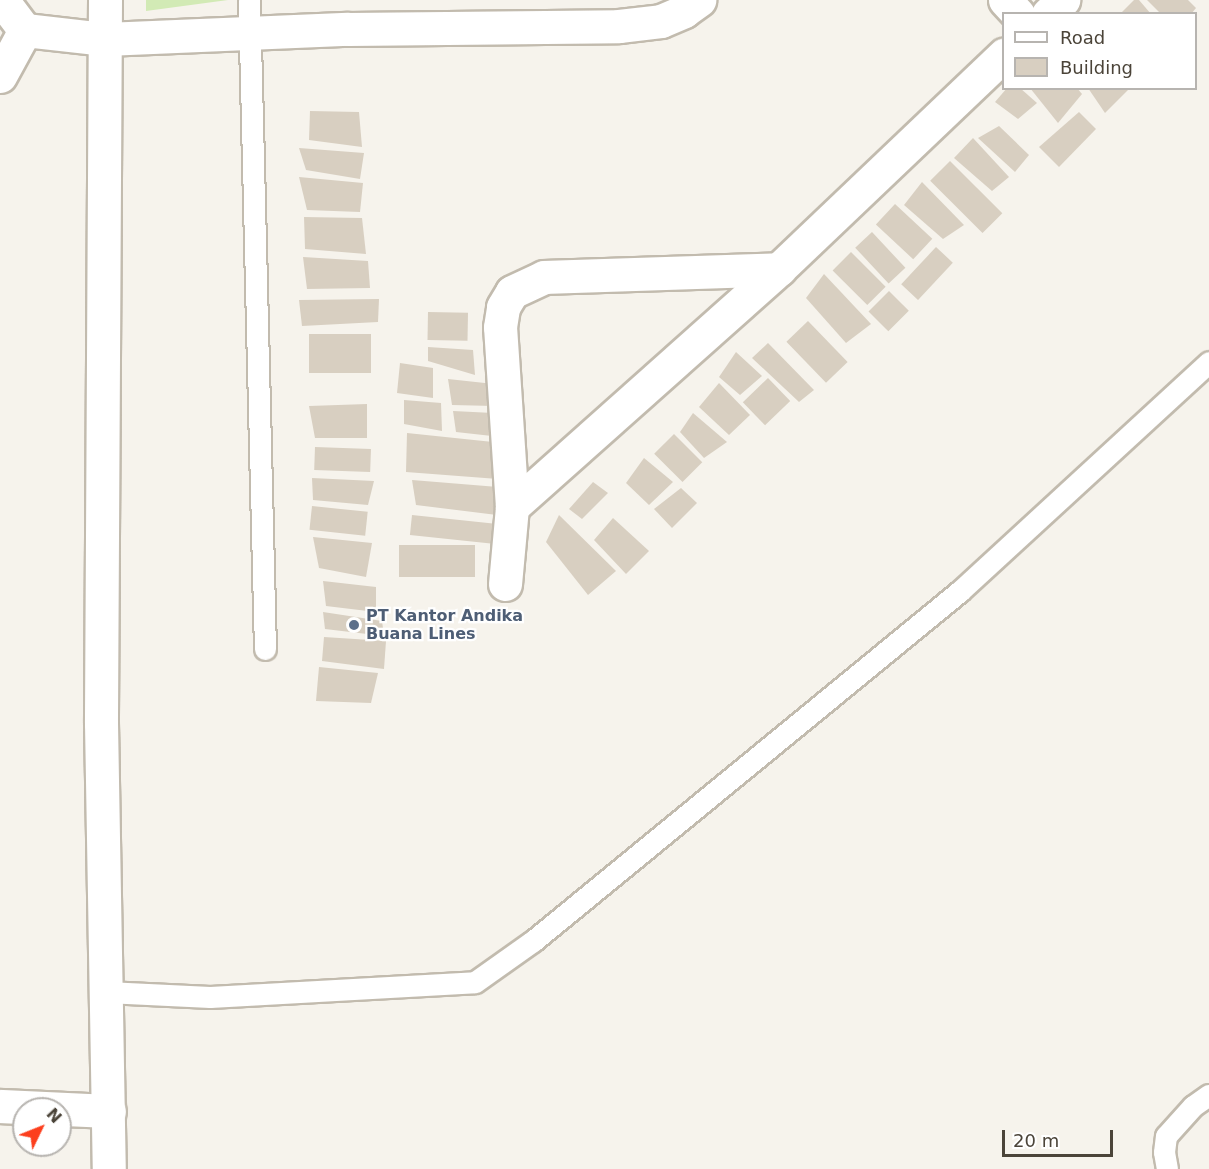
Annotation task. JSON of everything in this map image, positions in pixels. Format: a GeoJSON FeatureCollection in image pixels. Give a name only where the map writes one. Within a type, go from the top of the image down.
{"type":"FeatureCollection","features":[{"type":"Feature","properties":{"kind":"street"},"geometry":{"type":"LineString","coordinates":[[2,0],[25,30],[105,39],[364,28],[620,26],[661,21],[684,11],[699,0]]}},
{"type":"Feature","properties":{"kind":"street"},"geometry":{"type":"LineString","coordinates":[[105,0],[101,723],[109,1169]]}},
{"type":"Feature","properties":{"kind":"street"},"geometry":{"type":"LineString","coordinates":[[1005,0],[1015,12]]}},
{"type":"Feature","properties":{"kind":"street"},"geometry":{"type":"LineString","coordinates":[[1050,12],[1063,0]]}},
{"type":"Feature","properties":{"kind":"street"},"geometry":{"type":"LineString","coordinates":[[0,76],[25,30]]}},
{"type":"Feature","properties":{"kind":"street"},"geometry":{"type":"LineString","coordinates":[[512,507],[778,269],[1002,57]]}},
{"type":"Feature","properties":{"kind":"street"},"geometry":{"type":"LineString","coordinates":[[505,584],[512,507],[501,327],[503,308],[512,292],[544,277],[778,269]]}},
{"type":"Feature","properties":{"kind":"street"},"geometry":{"type":"LineString","coordinates":[[0,1106],[109,1111]]}},
{"type":"Feature","properties":{"kind":"lane"},"geometry":{"type":"LineString","coordinates":[[249,0],[248,33],[265,649]]}},
{"type":"Feature","properties":{"kind":"lane"},"geometry":{"type":"LineString","coordinates":[[106,992],[210,996],[475,982],[533,941],[960,591],[1209,362]]}},
{"type":"Feature","properties":{"kind":"lane"},"geometry":{"type":"LineString","coordinates":[[1167,1169],[1164,1152],[1166,1136],[1193,1106],[1209,1095]]}},
{"type":"Feature","properties":{"kind":"green space"},"geometry":{"type":"Polygon","coordinates":[[[146,0],[228,0],[146,11],[146,0]]]}},
{"type":"Feature","properties":{"kind":"building"},"geometry":{"type":"Polygon","coordinates":[[[1134,0],[1139,0],[1149,12],[1122,12],[1134,0]]]}},
{"type":"Feature","properties":{"kind":"building"},"geometry":{"type":"Polygon","coordinates":[[[1147,0],[1188,0],[1196,8],[1193,12],[1159,12],[1147,0]]]}},
{"type":"Feature","properties":{"kind":"building"},"geometry":{"type":"Polygon","coordinates":[[[1005,90],[1022,90],[1037,103],[1018,119],[995,102],[1005,90]]]}},
{"type":"Feature","properties":{"kind":"building"},"geometry":{"type":"Polygon","coordinates":[[[1032,90],[1079,90],[1082,94],[1058,123],[1032,90]]]}},
{"type":"Feature","properties":{"kind":"building"},"geometry":{"type":"Polygon","coordinates":[[[1089,90],[1128,90],[1105,113],[1089,90]]]}},
{"type":"Feature","properties":{"kind":"building"},"geometry":{"type":"Polygon","coordinates":[[[310,111],[359,112],[362,147],[309,140],[310,111]]]}},
{"type":"Feature","properties":{"kind":"building"},"geometry":{"type":"Polygon","coordinates":[[[1079,112],[1096,129],[1059,167],[1039,147],[1079,112]]]}},
{"type":"Feature","properties":{"kind":"building"},"geometry":{"type":"Polygon","coordinates":[[[999,126],[1029,155],[1015,172],[978,138],[999,126]]]}},
{"type":"Feature","properties":{"kind":"building"},"geometry":{"type":"Polygon","coordinates":[[[973,138],[1009,177],[992,191],[954,158],[973,138]]]}},
{"type":"Feature","properties":{"kind":"building"},"geometry":{"type":"Polygon","coordinates":[[[299,148],[364,153],[360,179],[306,170],[299,148]]]}},
{"type":"Feature","properties":{"kind":"building"},"geometry":{"type":"Polygon","coordinates":[[[950,161],[1002,213],[983,233],[930,181],[950,161]]]}},
{"type":"Feature","properties":{"kind":"building"},"geometry":{"type":"Polygon","coordinates":[[[299,177],[363,183],[360,212],[307,210],[299,177]]]}},
{"type":"Feature","properties":{"kind":"building"},"geometry":{"type":"Polygon","coordinates":[[[922,182],[964,225],[943,239],[904,205],[922,182]]]}},
{"type":"Feature","properties":{"kind":"building"},"geometry":{"type":"Polygon","coordinates":[[[895,204],[932,239],[913,259],[876,224],[895,204]]]}},
{"type":"Feature","properties":{"kind":"building"},"geometry":{"type":"Polygon","coordinates":[[[304,217],[362,218],[366,254],[305,249],[304,217]]]}},
{"type":"Feature","properties":{"kind":"building"},"geometry":{"type":"Polygon","coordinates":[[[872,232],[905,268],[889,284],[855,248],[872,232]]]}},
{"type":"Feature","properties":{"kind":"building"},"geometry":{"type":"Polygon","coordinates":[[[936,247],[953,263],[918,300],[901,284],[936,247]]]}},
{"type":"Feature","properties":{"kind":"building"},"geometry":{"type":"Polygon","coordinates":[[[851,252],[886,287],[867,305],[833,270],[851,252]]]}},
{"type":"Feature","properties":{"kind":"building"},"geometry":{"type":"Polygon","coordinates":[[[303,257],[368,261],[370,288],[307,289],[303,257]]]}},
{"type":"Feature","properties":{"kind":"building"},"geometry":{"type":"Polygon","coordinates":[[[824,274],[871,324],[846,343],[806,298],[824,274]]]}},
{"type":"Feature","properties":{"kind":"building"},"geometry":{"type":"Polygon","coordinates":[[[889,291],[909,311],[888,331],[868,312],[889,291]]]}},
{"type":"Feature","properties":{"kind":"building"},"geometry":{"type":"Polygon","coordinates":[[[379,299],[378,322],[302,326],[299,300],[379,299]]]}},
{"type":"Feature","properties":{"kind":"building"},"geometry":{"type":"Polygon","coordinates":[[[428,312],[468,313],[468,341],[428,340],[428,312]]]}},
{"type":"Feature","properties":{"kind":"building"},"geometry":{"type":"Polygon","coordinates":[[[808,321],[848,362],[826,383],[786,342],[808,321]]]}},
{"type":"Feature","properties":{"kind":"building"},"geometry":{"type":"Polygon","coordinates":[[[309,334],[371,334],[371,373],[309,373],[309,334]]]}},
{"type":"Feature","properties":{"kind":"building"},"geometry":{"type":"Polygon","coordinates":[[[768,343],[814,390],[799,402],[752,358],[768,343]]]}},
{"type":"Feature","properties":{"kind":"building"},"geometry":{"type":"Polygon","coordinates":[[[428,347],[473,350],[475,375],[428,361],[428,347]]]}},
{"type":"Feature","properties":{"kind":"building"},"geometry":{"type":"Polygon","coordinates":[[[736,352],[762,376],[740,395],[719,377],[736,352]]]}},
{"type":"Feature","properties":{"kind":"building"},"geometry":{"type":"Polygon","coordinates":[[[400,363],[433,368],[433,398],[397,393],[400,363]]]}},
{"type":"Feature","properties":{"kind":"building"},"geometry":{"type":"Polygon","coordinates":[[[768,378],[790,401],[765,425],[743,402],[768,378]]]}},
{"type":"Feature","properties":{"kind":"building"},"geometry":{"type":"Polygon","coordinates":[[[448,379],[494,384],[494,406],[452,405],[448,379]]]}},
{"type":"Feature","properties":{"kind":"building"},"geometry":{"type":"Polygon","coordinates":[[[719,383],[750,415],[729,435],[699,407],[719,383]]]}},
{"type":"Feature","properties":{"kind":"building"},"geometry":{"type":"Polygon","coordinates":[[[404,400],[441,403],[442,431],[404,424],[404,400]]]}},
{"type":"Feature","properties":{"kind":"building"},"geometry":{"type":"Polygon","coordinates":[[[367,404],[367,438],[315,438],[309,406],[367,404]]]}},
{"type":"Feature","properties":{"kind":"building"},"geometry":{"type":"Polygon","coordinates":[[[453,411],[493,413],[492,436],[456,432],[453,411]]]}},
{"type":"Feature","properties":{"kind":"building"},"geometry":{"type":"Polygon","coordinates":[[[693,413],[727,442],[704,458],[680,432],[693,413]]]}},
{"type":"Feature","properties":{"kind":"building"},"geometry":{"type":"Polygon","coordinates":[[[407,433],[493,442],[498,479],[406,472],[407,433]]]}},
{"type":"Feature","properties":{"kind":"building"},"geometry":{"type":"Polygon","coordinates":[[[674,434],[702,462],[682,482],[654,454],[674,434]]]}},
{"type":"Feature","properties":{"kind":"building"},"geometry":{"type":"Polygon","coordinates":[[[315,447],[371,449],[370,472],[314,470],[315,447]]]}},
{"type":"Feature","properties":{"kind":"building"},"geometry":{"type":"Polygon","coordinates":[[[644,458],[673,482],[649,505],[626,483],[644,458]]]}},
{"type":"Feature","properties":{"kind":"building"},"geometry":{"type":"Polygon","coordinates":[[[312,478],[374,481],[368,505],[313,500],[312,478]]]}},
{"type":"Feature","properties":{"kind":"building"},"geometry":{"type":"Polygon","coordinates":[[[412,480],[498,487],[497,515],[416,505],[412,480]]]}},
{"type":"Feature","properties":{"kind":"building"},"geometry":{"type":"Polygon","coordinates":[[[593,482],[608,493],[582,519],[569,509],[593,482]]]}},
{"type":"Feature","properties":{"kind":"building"},"geometry":{"type":"Polygon","coordinates":[[[681,488],[697,503],[672,528],[654,509],[681,488]]]}},
{"type":"Feature","properties":{"kind":"building"},"geometry":{"type":"Polygon","coordinates":[[[312,506],[368,512],[365,536],[309,530],[312,506]]]}},
{"type":"Feature","properties":{"kind":"building"},"geometry":{"type":"Polygon","coordinates":[[[412,515],[498,524],[495,544],[410,535],[412,515]]]}},
{"type":"Feature","properties":{"kind":"building"},"geometry":{"type":"Polygon","coordinates":[[[559,515],[616,571],[588,595],[546,542],[559,515]]]}},
{"type":"Feature","properties":{"kind":"building"},"geometry":{"type":"Polygon","coordinates":[[[613,518],[649,551],[626,574],[594,540],[613,518]]]}},
{"type":"Feature","properties":{"kind":"building"},"geometry":{"type":"Polygon","coordinates":[[[313,537],[372,543],[366,577],[319,568],[313,537]]]}},
{"type":"Feature","properties":{"kind":"building"},"geometry":{"type":"Polygon","coordinates":[[[399,545],[475,545],[475,577],[399,577],[399,545]]]}},
{"type":"Feature","properties":{"kind":"building"},"geometry":{"type":"Polygon","coordinates":[[[323,581],[376,587],[376,612],[326,606],[323,581]]]}},
{"type":"Feature","properties":{"kind":"building","name":"PT Kantor Andika Buana Lines"},"geometry":{"type":"Polygon","coordinates":[[[323,612],[382,621],[384,636],[325,629],[323,612]]]}},
{"type":"Feature","properties":{"kind":"building"},"geometry":{"type":"Polygon","coordinates":[[[324,637],[386,641],[384,669],[322,661],[324,637]]]}},
{"type":"Feature","properties":{"kind":"building"},"geometry":{"type":"Polygon","coordinates":[[[319,667],[378,673],[371,703],[316,701],[319,667]]]}},
{"type":"Feature","properties":{"kind":"place","name":"PT Kantor Andika Buana Lines"},"geometry":{"type":"Point","coordinates":[354,625]}}]}
